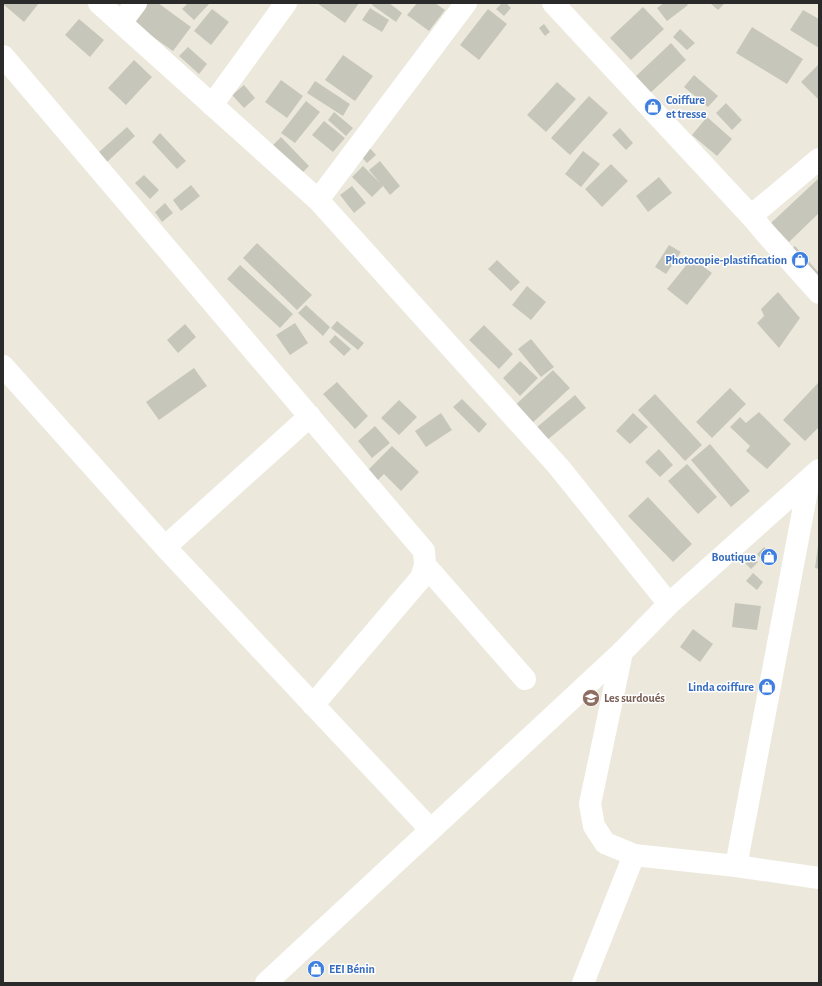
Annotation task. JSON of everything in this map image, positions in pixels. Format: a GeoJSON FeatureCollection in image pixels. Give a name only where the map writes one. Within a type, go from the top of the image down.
{"type":"FeatureCollection","features":[{"type":"Feature","properties":{"kind":"street"},"geometry":{"type":"LineString","coordinates":[[99,3],[318,200],[558,466],[669,604]]}},
{"type":"Feature","properties":{"kind":"street"},"geometry":{"type":"LineString","coordinates":[[121,23],[136,3]]}},
{"type":"Feature","properties":{"kind":"street"},"geometry":{"type":"LineString","coordinates":[[212,105],[286,3]]}},
{"type":"Feature","properties":{"kind":"street"},"geometry":{"type":"LineString","coordinates":[[318,200],[466,3]]}},
{"type":"Feature","properties":{"kind":"street"},"geometry":{"type":"LineString","coordinates":[[553,3],[751,216],[819,293]]}},
{"type":"Feature","properties":{"kind":"street"},"geometry":{"type":"LineString","coordinates":[[3,56],[424,551],[425,565],[421,578],[313,705]]}},
{"type":"Feature","properties":{"kind":"street"},"geometry":{"type":"LineString","coordinates":[[751,216],[819,159]]}},
{"type":"Feature","properties":{"kind":"street"},"geometry":{"type":"LineString","coordinates":[[3,366],[165,548],[431,830]]}},
{"type":"Feature","properties":{"kind":"street"},"geometry":{"type":"LineString","coordinates":[[165,548],[310,416]]}},
{"type":"Feature","properties":{"kind":"street"},"geometry":{"type":"LineString","coordinates":[[266,983],[622,652],[669,604],[814,475]]}},
{"type":"Feature","properties":{"kind":"street"},"geometry":{"type":"LineString","coordinates":[[736,866],[814,475]]}},
{"type":"Feature","properties":{"kind":"street"},"geometry":{"type":"LineString","coordinates":[[425,565],[525,679]]}},
{"type":"Feature","properties":{"kind":"street"},"geometry":{"type":"LineString","coordinates":[[622,652],[590,804],[594,826],[605,842],[634,855],[736,866],[819,878]]}},
{"type":"Feature","properties":{"kind":"street"},"geometry":{"type":"LineString","coordinates":[[583,983],[634,855]]}},
{"type":"Feature","properties":{"kind":"building"},"geometry":{"type":"Polygon","coordinates":[[[3,3],[39,3],[24,22],[3,3]]]}},
{"type":"Feature","properties":{"kind":"building"},"geometry":{"type":"Polygon","coordinates":[[[148,3],[158,3],[191,27],[173,51],[133,23],[148,3]]]}},
{"type":"Feature","properties":{"kind":"building"},"geometry":{"type":"Polygon","coordinates":[[[188,3],[210,3],[194,20],[182,9],[188,3]]]}},
{"type":"Feature","properties":{"kind":"building"},"geometry":{"type":"Polygon","coordinates":[[[317,3],[359,3],[345,23],[317,3]]]}},
{"type":"Feature","properties":{"kind":"building"},"geometry":{"type":"Polygon","coordinates":[[[373,3],[389,3],[402,13],[396,22],[372,5],[373,3]]]}},
{"type":"Feature","properties":{"kind":"building"},"geometry":{"type":"Polygon","coordinates":[[[417,3],[435,3],[445,10],[429,31],[407,15],[417,3]]]}},
{"type":"Feature","properties":{"kind":"building"},"geometry":{"type":"Polygon","coordinates":[[[502,3],[506,3],[511,8],[504,16],[496,9],[502,3]]]}},
{"type":"Feature","properties":{"kind":"building"},"geometry":{"type":"Polygon","coordinates":[[[664,3],[686,3],[688,5],[667,21],[657,8],[664,3]]]}},
{"type":"Feature","properties":{"kind":"building"},"geometry":{"type":"Polygon","coordinates":[[[710,3],[725,3],[718,10],[710,3]]]}},
{"type":"Feature","properties":{"kind":"building"},"geometry":{"type":"Polygon","coordinates":[[[643,7],[664,29],[631,60],[610,38],[643,7]]]}},
{"type":"Feature","properties":{"kind":"building"},"geometry":{"type":"Polygon","coordinates":[[[370,8],[389,20],[382,32],[362,20],[370,8]]]}},
{"type":"Feature","properties":{"kind":"building"},"geometry":{"type":"Polygon","coordinates":[[[212,9],[229,22],[211,45],[194,31],[212,9]]]}},
{"type":"Feature","properties":{"kind":"building"},"geometry":{"type":"Polygon","coordinates":[[[488,9],[507,24],[479,60],[460,45],[488,9]]]}},
{"type":"Feature","properties":{"kind":"building"},"geometry":{"type":"Polygon","coordinates":[[[803,10],[819,19],[819,48],[790,30],[803,10]]]}},
{"type":"Feature","properties":{"kind":"building"},"geometry":{"type":"Polygon","coordinates":[[[79,19],[104,40],[90,57],[65,35],[79,19]]]}},
{"type":"Feature","properties":{"kind":"building"},"geometry":{"type":"Polygon","coordinates":[[[544,24],[550,32],[545,36],[539,28],[544,24]]]}},
{"type":"Feature","properties":{"kind":"building"},"geometry":{"type":"Polygon","coordinates":[[[752,27],[803,59],[787,84],[736,53],[752,27]]]}},
{"type":"Feature","properties":{"kind":"building"},"geometry":{"type":"Polygon","coordinates":[[[680,29],[695,43],[687,50],[673,37],[680,29]]]}},
{"type":"Feature","properties":{"kind":"building"},"geometry":{"type":"Polygon","coordinates":[[[671,43],[686,60],[649,94],[634,78],[671,43]]]}},
{"type":"Feature","properties":{"kind":"building"},"geometry":{"type":"Polygon","coordinates":[[[188,47],[207,64],[199,74],[179,56],[188,47]]]}},
{"type":"Feature","properties":{"kind":"building"},"geometry":{"type":"Polygon","coordinates":[[[343,55],[373,76],[355,101],[325,80],[343,55]]]}},
{"type":"Feature","properties":{"kind":"building"},"geometry":{"type":"Polygon","coordinates":[[[134,60],[152,77],[126,105],[108,88],[134,60]]]}},
{"type":"Feature","properties":{"kind":"building"},"geometry":{"type":"Polygon","coordinates":[[[819,64],[819,100],[801,82],[819,64]]]}},
{"type":"Feature","properties":{"kind":"building"},"geometry":{"type":"Polygon","coordinates":[[[694,75],[718,96],[708,107],[684,87],[694,75]]]}},
{"type":"Feature","properties":{"kind":"building"},"geometry":{"type":"Polygon","coordinates":[[[281,80],[303,96],[287,118],[265,102],[281,80]]]}},
{"type":"Feature","properties":{"kind":"building"},"geometry":{"type":"Polygon","coordinates":[[[315,81],[350,104],[343,116],[307,93],[315,81]]]}},
{"type":"Feature","properties":{"kind":"building"},"geometry":{"type":"Polygon","coordinates":[[[557,82],[576,99],[546,132],[527,115],[557,82]]]}},
{"type":"Feature","properties":{"kind":"building"},"geometry":{"type":"Polygon","coordinates":[[[244,85],[255,98],[244,108],[232,95],[244,85]]]}},
{"type":"Feature","properties":{"kind":"building"},"geometry":{"type":"Polygon","coordinates":[[[589,96],[608,113],[570,155],[551,138],[589,96]]]}},
{"type":"Feature","properties":{"kind":"building"},"geometry":{"type":"Polygon","coordinates":[[[306,101],[320,112],[295,143],[281,133],[306,101]]]}},
{"type":"Feature","properties":{"kind":"building"},"geometry":{"type":"Polygon","coordinates":[[[726,103],[742,120],[732,130],[716,113],[726,103]]]}},
{"type":"Feature","properties":{"kind":"building"},"geometry":{"type":"Polygon","coordinates":[[[334,112],[353,128],[346,136],[328,120],[334,112]]]}},
{"type":"Feature","properties":{"kind":"building"},"geometry":{"type":"Polygon","coordinates":[[[707,117],[732,139],[717,156],[692,135],[707,117]]]}},
{"type":"Feature","properties":{"kind":"building"},"geometry":{"type":"Polygon","coordinates":[[[324,121],[345,138],[333,152],[312,135],[324,121]]]}},
{"type":"Feature","properties":{"kind":"building"},"geometry":{"type":"Polygon","coordinates":[[[127,127],[135,136],[107,162],[99,152],[127,127]]]}},
{"type":"Feature","properties":{"kind":"building"},"geometry":{"type":"Polygon","coordinates":[[[620,128],[633,143],[626,150],[612,135],[620,128]]]}},
{"type":"Feature","properties":{"kind":"building"},"geometry":{"type":"Polygon","coordinates":[[[160,133],[186,161],[177,169],[152,142],[160,133]]]}},
{"type":"Feature","properties":{"kind":"building"},"geometry":{"type":"Polygon","coordinates":[[[281,137],[309,166],[300,175],[272,146],[281,137]]]}},
{"type":"Feature","properties":{"kind":"building"},"geometry":{"type":"Polygon","coordinates":[[[367,145],[376,155],[367,163],[358,153],[367,145]]]}},
{"type":"Feature","properties":{"kind":"building"},"geometry":{"type":"Polygon","coordinates":[[[583,151],[600,164],[581,187],[565,174],[583,151]]]}},
{"type":"Feature","properties":{"kind":"building"},"geometry":{"type":"Polygon","coordinates":[[[380,161],[400,186],[390,195],[383,186],[372,197],[352,177],[363,166],[381,184],[369,170],[380,161]]]}},
{"type":"Feature","properties":{"kind":"building"},"geometry":{"type":"Polygon","coordinates":[[[611,164],[628,181],[602,207],[585,189],[611,164]]]}},
{"type":"Feature","properties":{"kind":"building"},"geometry":{"type":"Polygon","coordinates":[[[144,175],[159,190],[150,199],[135,183],[144,175]]]}},
{"type":"Feature","properties":{"kind":"building"},"geometry":{"type":"Polygon","coordinates":[[[659,177],[672,193],[648,212],[636,196],[659,177]]]}},
{"type":"Feature","properties":{"kind":"building"},"geometry":{"type":"Polygon","coordinates":[[[819,178],[819,213],[789,242],[771,223],[819,178]]]}},
{"type":"Feature","properties":{"kind":"building"},"geometry":{"type":"Polygon","coordinates":[[[191,185],[200,196],[181,211],[173,200],[191,185]]]}},
{"type":"Feature","properties":{"kind":"building"},"geometry":{"type":"Polygon","coordinates":[[[352,186],[366,203],[354,213],[340,195],[352,186]]]}},
{"type":"Feature","properties":{"kind":"building"},"geometry":{"type":"Polygon","coordinates":[[[165,203],[173,213],[162,222],[155,212],[165,203]]]}},
{"type":"Feature","properties":{"kind":"building"},"geometry":{"type":"Polygon","coordinates":[[[257,243],[312,295],[297,310],[243,258],[257,243]]]}},
{"type":"Feature","properties":{"kind":"building"},"geometry":{"type":"Polygon","coordinates":[[[669,245],[681,252],[666,274],[655,267],[669,245]]]}},
{"type":"Feature","properties":{"kind":"building"},"geometry":{"type":"Polygon","coordinates":[[[795,246],[819,273],[819,290],[787,253],[795,246]]]}},
{"type":"Feature","properties":{"kind":"building"},"geometry":{"type":"Polygon","coordinates":[[[692,258],[712,273],[687,305],[667,289],[692,258]]]}},
{"type":"Feature","properties":{"kind":"building"},"geometry":{"type":"Polygon","coordinates":[[[497,260],[520,282],[511,291],[488,269],[497,260]]]}},
{"type":"Feature","properties":{"kind":"building"},"geometry":{"type":"Polygon","coordinates":[[[240,265],[293,314],[280,328],[227,279],[240,265]]]}},
{"type":"Feature","properties":{"kind":"building"},"geometry":{"type":"Polygon","coordinates":[[[527,286],[546,302],[531,320],[512,305],[527,286]]]}},
{"type":"Feature","properties":{"kind":"building"},"geometry":{"type":"Polygon","coordinates":[[[778,292],[800,318],[779,348],[757,323],[764,316],[761,309],[778,292]]]}},
{"type":"Feature","properties":{"kind":"building"},"geometry":{"type":"Polygon","coordinates":[[[306,305],[330,327],[323,336],[298,313],[306,305]]]}},
{"type":"Feature","properties":{"kind":"building"},"geometry":{"type":"Polygon","coordinates":[[[337,321],[364,343],[358,350],[331,328],[337,321]]]}},
{"type":"Feature","properties":{"kind":"building"},"geometry":{"type":"Polygon","coordinates":[[[295,323],[308,343],[290,355],[276,335],[295,323]]]}},
{"type":"Feature","properties":{"kind":"building"},"geometry":{"type":"Polygon","coordinates":[[[185,324],[196,337],[178,353],[167,340],[185,324]]]}},
{"type":"Feature","properties":{"kind":"building"},"geometry":{"type":"Polygon","coordinates":[[[484,325],[513,354],[499,369],[469,340],[484,325]]]}},
{"type":"Feature","properties":{"kind":"building"},"geometry":{"type":"Polygon","coordinates":[[[335,335],[351,349],[344,356],[329,342],[335,335]]]}},
{"type":"Feature","properties":{"kind":"building"},"geometry":{"type":"Polygon","coordinates":[[[531,339],[554,367],[541,377],[518,349],[531,339]]]}},
{"type":"Feature","properties":{"kind":"building"},"geometry":{"type":"Polygon","coordinates":[[[520,361],[538,378],[520,396],[503,378],[520,361]]]}},
{"type":"Feature","properties":{"kind":"building"},"geometry":{"type":"Polygon","coordinates":[[[194,368],[207,386],[159,420],[146,402],[194,368]]]}},
{"type":"Feature","properties":{"kind":"building"},"geometry":{"type":"Polygon","coordinates":[[[553,370],[570,388],[528,427],[511,409],[553,370]]]}},
{"type":"Feature","properties":{"kind":"building"},"geometry":{"type":"Polygon","coordinates":[[[337,382],[368,416],[355,429],[323,394],[337,382]]]}},
{"type":"Feature","properties":{"kind":"building"},"geometry":{"type":"Polygon","coordinates":[[[819,382],[819,427],[805,441],[783,420],[819,382]]]}},
{"type":"Feature","properties":{"kind":"building"},"geometry":{"type":"Polygon","coordinates":[[[730,388],[746,404],[712,438],[696,422],[730,388]]]}},
{"type":"Feature","properties":{"kind":"building"},"geometry":{"type":"Polygon","coordinates":[[[655,394],[702,445],[685,461],[638,410],[655,394]]]}},
{"type":"Feature","properties":{"kind":"building"},"geometry":{"type":"Polygon","coordinates":[[[575,395],[586,408],[546,441],[536,428],[575,395]]]}},
{"type":"Feature","properties":{"kind":"building"},"geometry":{"type":"Polygon","coordinates":[[[462,399],[487,424],[479,433],[453,407],[462,399]]]}},
{"type":"Feature","properties":{"kind":"building"},"geometry":{"type":"Polygon","coordinates":[[[399,400],[417,417],[399,435],[381,418],[399,400]]]}},
{"type":"Feature","properties":{"kind":"building"},"geometry":{"type":"Polygon","coordinates":[[[759,412],[791,444],[767,469],[746,451],[750,446],[730,427],[740,417],[746,423],[759,412]]]}},
{"type":"Feature","properties":{"kind":"building"},"geometry":{"type":"Polygon","coordinates":[[[441,413],[452,430],[426,447],[415,431],[441,413]]]}},
{"type":"Feature","properties":{"kind":"building"},"geometry":{"type":"Polygon","coordinates":[[[633,413],[648,427],[630,444],[616,431],[633,413]]]}},
{"type":"Feature","properties":{"kind":"building"},"geometry":{"type":"Polygon","coordinates":[[[375,426],[390,443],[372,458],[358,441],[375,426]]]}},
{"type":"Feature","properties":{"kind":"building"},"geometry":{"type":"Polygon","coordinates":[[[710,444],[750,491],[731,507],[691,460],[710,444]]]}},
{"type":"Feature","properties":{"kind":"building"},"geometry":{"type":"Polygon","coordinates":[[[392,446],[419,472],[401,491],[384,474],[374,484],[364,474],[392,446]]]}},
{"type":"Feature","properties":{"kind":"building"},"geometry":{"type":"Polygon","coordinates":[[[659,449],[673,465],[660,477],[645,462],[659,449]]]}},
{"type":"Feature","properties":{"kind":"building"},"geometry":{"type":"Polygon","coordinates":[[[687,464],[717,497],[698,514],[668,481],[687,464]]]}},
{"type":"Feature","properties":{"kind":"building"},"geometry":{"type":"Polygon","coordinates":[[[648,497],[692,544],[673,562],[628,516],[648,497]]]}},
{"type":"Feature","properties":{"kind":"building"},"geometry":{"type":"Polygon","coordinates":[[[819,546],[819,569],[815,568],[819,546]]]}},
{"type":"Feature","properties":{"kind":"building"},"geometry":{"type":"Polygon","coordinates":[[[764,547],[773,556],[765,563],[757,554],[764,547]]]}},
{"type":"Feature","properties":{"kind":"building"},"geometry":{"type":"Polygon","coordinates":[[[752,556],[758,562],[751,569],[745,563],[752,556]]]}},
{"type":"Feature","properties":{"kind":"building"},"geometry":{"type":"Polygon","coordinates":[[[753,573],[763,582],[757,590],[746,581],[753,573]]]}},
{"type":"Feature","properties":{"kind":"building"},"geometry":{"type":"Polygon","coordinates":[[[735,603],[761,606],[757,630],[732,627],[735,603]]]}},
{"type":"Feature","properties":{"kind":"building"},"geometry":{"type":"Polygon","coordinates":[[[693,629],[713,644],[700,662],[680,647],[693,629]]]}},
{"type":"Feature","properties":{"kind":"place","name":"Coiffure et tresse"},"geometry":{"type":"Point","coordinates":[653,107]}},
{"type":"Feature","properties":{"kind":"place","name":"Photocopie-plastification"},"geometry":{"type":"Point","coordinates":[800,260]}},
{"type":"Feature","properties":{"kind":"place","name":"Boutique"},"geometry":{"type":"Point","coordinates":[769,557]}},
{"type":"Feature","properties":{"kind":"place","name":"Linda coiffure"},"geometry":{"type":"Point","coordinates":[767,687]}},
{"type":"Feature","properties":{"kind":"place","name":"Les surdoués"},"geometry":{"type":"Point","coordinates":[591,698]}},
{"type":"Feature","properties":{"kind":"place","name":"EEI Bénin"},"geometry":{"type":"Point","coordinates":[316,969]}}]}
